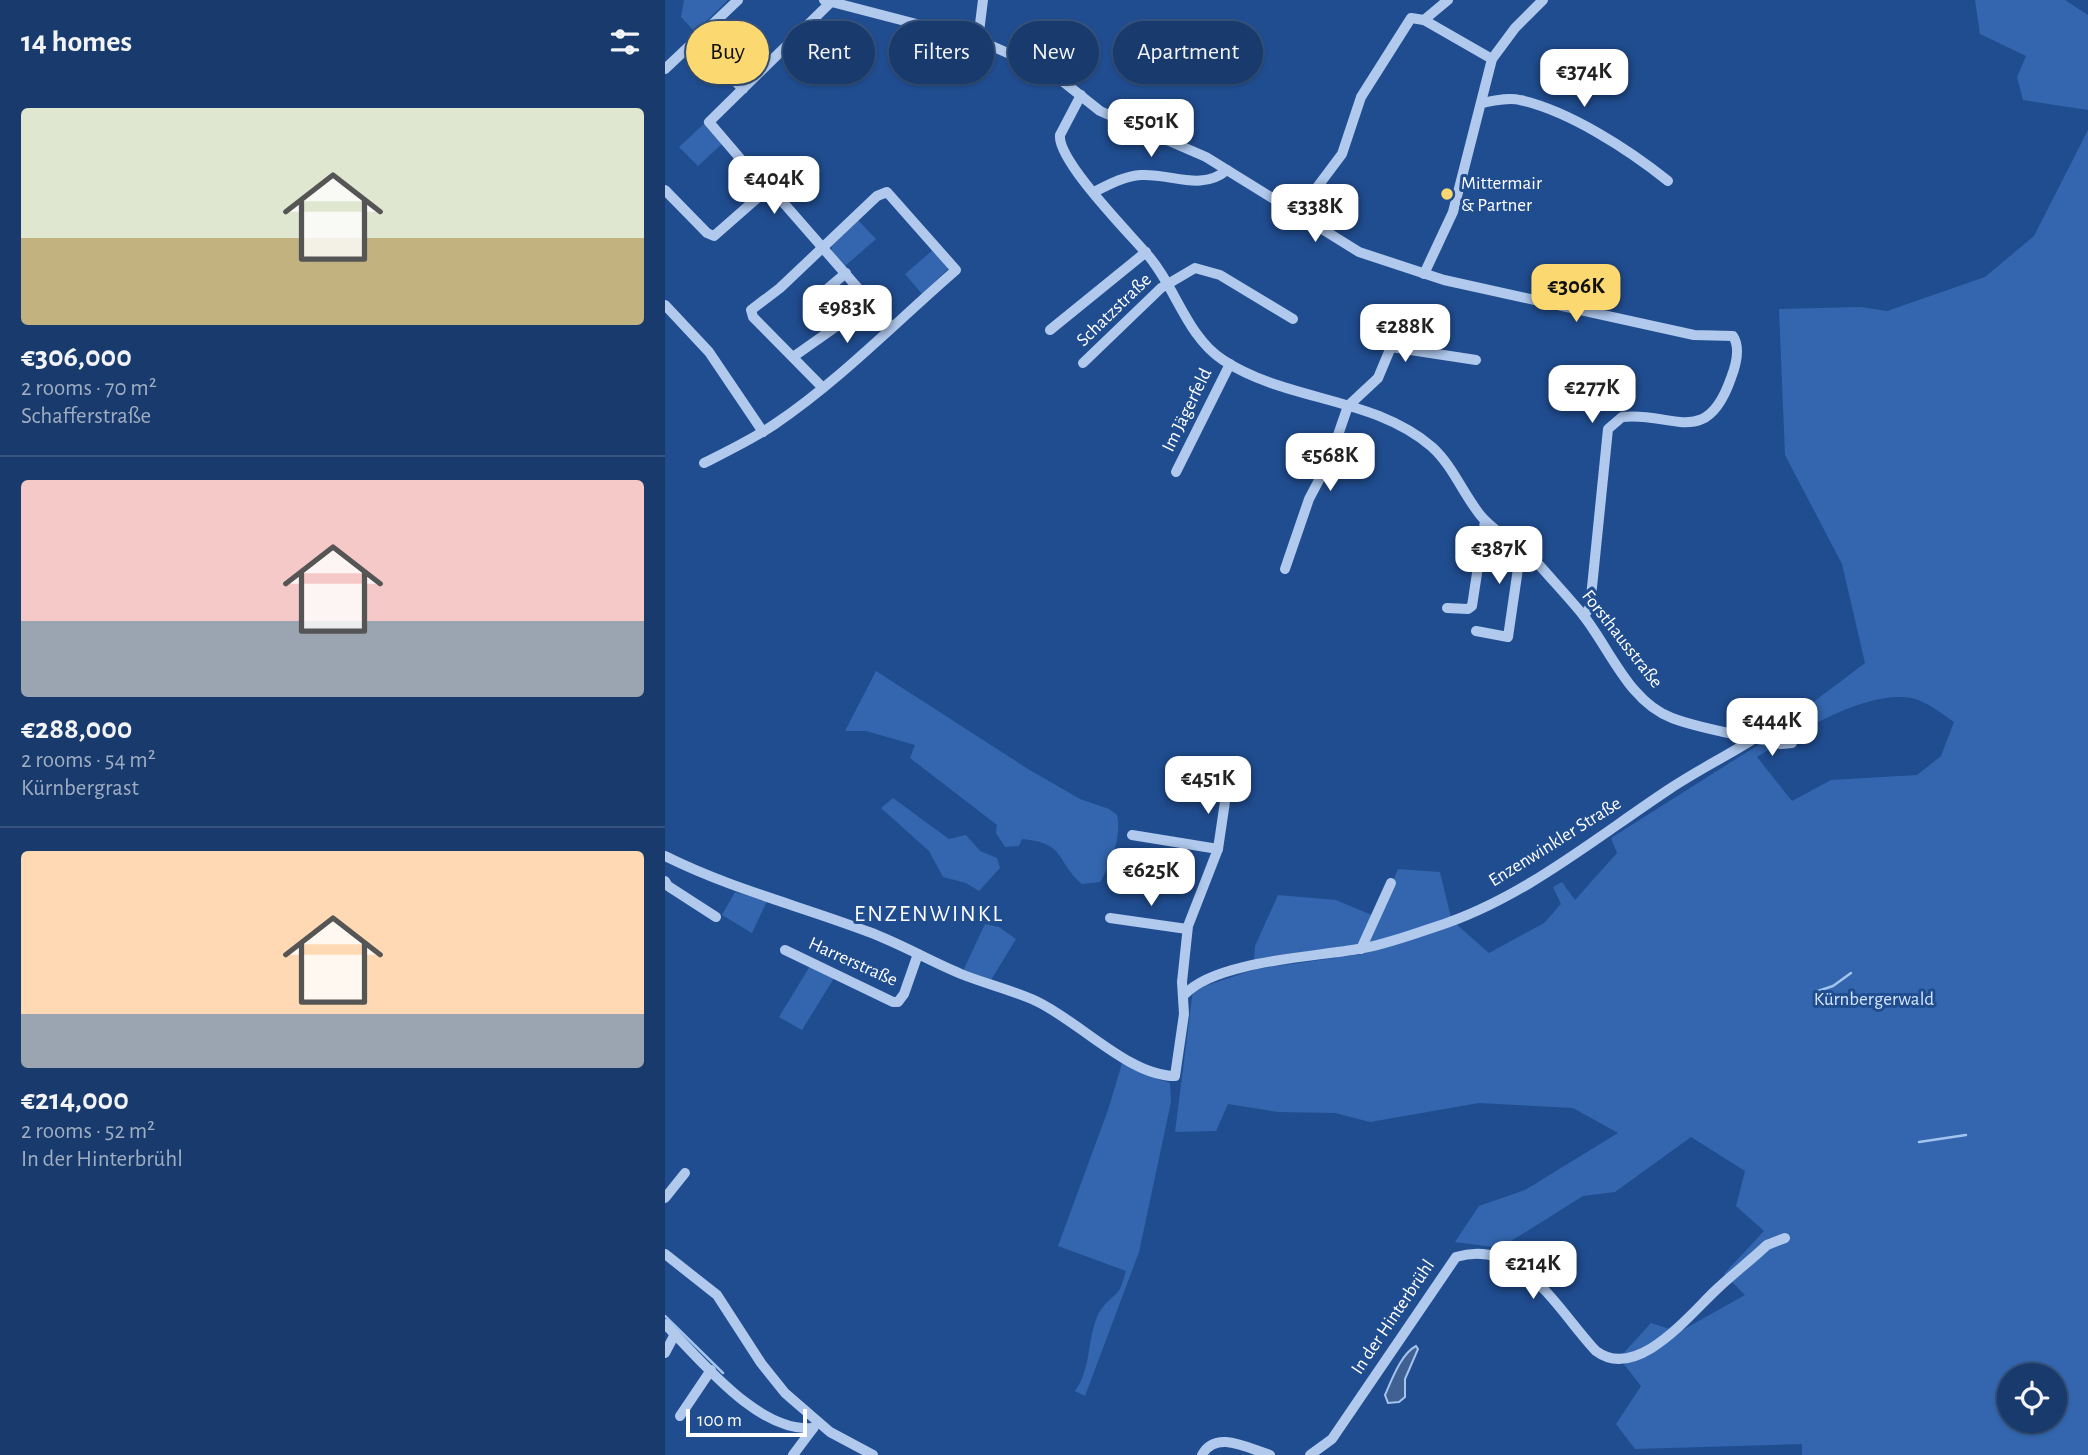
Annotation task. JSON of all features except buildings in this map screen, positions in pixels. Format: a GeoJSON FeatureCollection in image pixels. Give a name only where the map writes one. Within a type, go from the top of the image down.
{"type":"FeatureCollection","features":[{"type":"Feature","properties":{"kind":"street"},"geometry":{"type":"LineString","coordinates":[[665,69],[738,0]]}},
{"type":"Feature","properties":{"kind":"street"},"geometry":{"type":"LineString","coordinates":[[980,21],[983,0]]}},
{"type":"Feature","properties":{"kind":"street"},"geometry":{"type":"LineString","coordinates":[[1424,20],[1448,0]]}},
{"type":"Feature","properties":{"kind":"street"},"geometry":{"type":"LineString","coordinates":[[1424,274],[1453,212],[1492,59],[1514,28],[1543,0]]}},
{"type":"Feature","properties":{"kind":"street"},"geometry":{"type":"LineString","coordinates":[[891,326],[709,122],[835,2],[906,21]]}},
{"type":"Feature","properties":{"kind":"street"},"geometry":{"type":"LineString","coordinates":[[1297,214],[1342,154],[1361,97],[1411,18],[1424,20],[1492,59]]}},
{"type":"Feature","properties":{"kind":"street"},"geometry":{"type":"LineString","coordinates":[[994,47],[1051,72],[1112,118],[1187,147],[1359,252],[1424,274],[1694,335],[1733,336],[1738,345],[1733,374],[1721,400],[1710,414],[1685,423],[1622,417],[1608,429],[1591,597],[1584,616]]}},
{"type":"Feature","properties":{"kind":"street"},"geometry":{"type":"LineString","coordinates":[[738,84],[743,89]]}},
{"type":"Feature","properties":{"kind":"street","name":"Forsthausstraße"},"geometry":{"type":"LineString","coordinates":[[1081,95],[1062,128],[1059,140],[1065,154],[1146,252],[1168,282],[1202,339],[1230,364],[1281,387],[1349,406],[1403,426],[1433,448],[1485,520],[1521,548],[1584,616],[1621,672],[1650,704],[1671,718],[1755,738],[1791,743]]}},
{"type":"Feature","properties":{"kind":"street"},"geometry":{"type":"LineString","coordinates":[[1482,103],[1518,99],[1596,131],[1668,181]]}},
{"type":"Feature","properties":{"kind":"street"},"geometry":{"type":"LineString","coordinates":[[1094,192],[1135,176],[1162,176],[1202,182],[1214,179],[1227,170]]}},
{"type":"Feature","properties":{"kind":"street"},"geometry":{"type":"LineString","coordinates":[[665,190],[706,233],[714,236],[768,191]]}},
{"type":"Feature","properties":{"kind":"street"},"geometry":{"type":"LineString","coordinates":[[704,463],[762,432],[823,387],[956,270],[891,194],[877,196],[780,288],[751,310],[753,317],[823,387]]}},
{"type":"Feature","properties":{"kind":"street"},"geometry":{"type":"LineString","coordinates":[[1050,330],[1146,252]]}},
{"type":"Feature","properties":{"kind":"street"},"geometry":{"type":"LineString","coordinates":[[1168,282],[1190,270],[1201,269],[1220,275],[1293,319]]}},
{"type":"Feature","properties":{"kind":"street"},"geometry":{"type":"LineString","coordinates":[[814,300],[846,273]]}},
{"type":"Feature","properties":{"kind":"street","name":"Schatzstraße"},"geometry":{"type":"LineString","coordinates":[[1083,363],[1168,282]]}},
{"type":"Feature","properties":{"kind":"street"},"geometry":{"type":"LineString","coordinates":[[793,357],[871,302]]}},
{"type":"Feature","properties":{"kind":"street"},"geometry":{"type":"LineString","coordinates":[[665,305],[709,352],[762,432]]}},
{"type":"Feature","properties":{"kind":"street"},"geometry":{"type":"LineString","coordinates":[[1285,569],[1309,499],[1328,461],[1349,406],[1378,378],[1391,347],[1476,360]]}},
{"type":"Feature","properties":{"kind":"street","name":"Im Jägerfeld"},"geometry":{"type":"LineString","coordinates":[[1176,472],[1230,364]]}},
{"type":"Feature","properties":{"kind":"street"},"geometry":{"type":"LineString","coordinates":[[1447,608],[1468,609],[1472,606],[1485,520]]}},
{"type":"Feature","properties":{"kind":"street"},"geometry":{"type":"LineString","coordinates":[[1476,631],[1508,637],[1521,548]]}},
{"type":"Feature","properties":{"kind":"street","name":"Enzenwinkler Straße"},"geometry":{"type":"LineString","coordinates":[[1185,994],[1199,983],[1253,965],[1361,949],[1438,926],[1514,891],[1669,789],[1755,738]]}},
{"type":"Feature","properties":{"kind":"street"},"geometry":{"type":"LineString","coordinates":[[716,917],[668,886],[665,880],[669,858],[711,879],[871,933],[1035,1001],[1157,1075],[1175,1076],[1185,994],[1182,982],[1187,929],[1193,906],[1218,849],[1227,788]]}},
{"type":"Feature","properties":{"kind":"street"},"geometry":{"type":"LineString","coordinates":[[1132,835],[1218,849]]}},
{"type":"Feature","properties":{"kind":"street"},"geometry":{"type":"LineString","coordinates":[[1361,949],[1391,883]]}},
{"type":"Feature","properties":{"kind":"street"},"geometry":{"type":"LineString","coordinates":[[1110,918],[1187,929]]}},
{"type":"Feature","properties":{"kind":"street","name":"Harrerstraße"},"geometry":{"type":"LineString","coordinates":[[785,950],[893,1002],[898,1002],[904,994],[918,954]]}},
{"type":"Feature","properties":{"kind":"street"},"geometry":{"type":"LineString","coordinates":[[665,1198],[685,1173]]}},
{"type":"Feature","properties":{"kind":"street","name":"In der Hinterbrühl"},"geometry":{"type":"LineString","coordinates":[[1310,1455],[1332,1439],[1456,1256],[1486,1253],[1516,1266],[1548,1294],[1596,1351],[1604,1356],[1620,1359],[1655,1347],[1767,1245],[1784,1238]]}},
{"type":"Feature","properties":{"kind":"street"},"geometry":{"type":"LineString","coordinates":[[665,1254],[717,1294],[776,1383],[815,1425],[873,1455]]}},
{"type":"Feature","properties":{"kind":"street"},"geometry":{"type":"LineString","coordinates":[[665,1324],[759,1413],[803,1428],[815,1425]]}},
{"type":"Feature","properties":{"kind":"street"},"geometry":{"type":"LineString","coordinates":[[665,1353],[675,1334]]}},
{"type":"Feature","properties":{"kind":"street"},"geometry":{"type":"LineString","coordinates":[[680,1416],[711,1370]]}},
{"type":"Feature","properties":{"kind":"street"},"geometry":{"type":"LineString","coordinates":[[793,1455],[815,1425]]}},
{"type":"Feature","properties":{"kind":"street"},"geometry":{"type":"LineString","coordinates":[[1202,1455],[1209,1446],[1224,1442],[1270,1455]]}},
{"type":"Feature","properties":{"kind":"green space"},"geometry":{"type":"Polygon","coordinates":[[[684,0],[728,0],[706,21],[686,22],[681,17],[684,0]]]}},
{"type":"Feature","properties":{"kind":"green space"},"geometry":{"type":"Polygon","coordinates":[[[1975,0],[2065,0],[2088,15],[2088,110],[2023,100],[2017,77],[2026,56],[1980,34],[1975,0]]]}},
{"type":"Feature","properties":{"kind":"green space"},"geometry":{"type":"Polygon","coordinates":[[[705,123],[723,143],[698,166],[679,147],[705,123]]]}},
{"type":"Feature","properties":{"kind":"green space","name":"Kürnbergerwald"},"geometry":{"type":"Polygon","coordinates":[[[2088,130],[2088,1455],[1802,1455],[1802,1444],[1635,1449],[1616,1424],[1641,1386],[1619,1358],[1651,1323],[1679,1332],[1745,1295],[1724,1274],[1764,1231],[1736,1206],[1745,1171],[1691,1137],[1615,1192],[1583,1196],[1500,1248],[1455,1242],[1479,1206],[1525,1190],[1618,1133],[1573,1108],[1479,1103],[1370,1122],[1335,1113],[1278,1112],[1228,1104],[1216,1131],[1175,1132],[1193,990],[1256,969],[1362,954],[1455,923],[1489,953],[1544,923],[1561,904],[1553,887],[1562,882],[1575,900],[1617,853],[1611,838],[1758,745],[1773,747],[1757,757],[1792,801],[1831,780],[1917,775],[1941,756],[1954,722],[1915,699],[1900,697],[1866,703],[1831,716],[1786,740],[1779,728],[1865,663],[1842,564],[1785,455],[1779,309],[1861,307],[1887,311],[1985,277],[2034,236],[2088,130]]]}},
{"type":"Feature","properties":{"kind":"green space"},"geometry":{"type":"Polygon","coordinates":[[[857,219],[876,239],[845,266],[832,251],[831,245],[857,219]]]}},
{"type":"Feature","properties":{"kind":"green space"},"geometry":{"type":"Polygon","coordinates":[[[934,249],[949,268],[922,294],[905,274],[934,249]]]}},
{"type":"Feature","properties":{"kind":"green space"},"geometry":{"type":"Polygon","coordinates":[[[876,671],[1028,769],[1080,799],[1109,809],[1117,815],[1118,832],[1114,850],[1100,882],[1082,884],[1059,854],[1047,844],[1022,839],[1019,846],[1005,847],[996,833],[997,825],[910,758],[915,745],[866,731],[845,731],[876,671]]]}},
{"type":"Feature","properties":{"kind":"green space"},"geometry":{"type":"Polygon","coordinates":[[[893,798],[949,839],[966,835],[980,851],[997,858],[1000,868],[979,891],[966,883],[943,877],[929,851],[881,808],[893,798]]]}},
{"type":"Feature","properties":{"kind":"green space"},"geometry":{"type":"Polygon","coordinates":[[[1398,869],[1440,872],[1451,918],[1367,944],[1398,869]]]}},
{"type":"Feature","properties":{"kind":"green space"},"geometry":{"type":"Polygon","coordinates":[[[735,892],[767,901],[752,933],[722,915],[735,892]]]}},
{"type":"Feature","properties":{"kind":"green space"},"geometry":{"type":"Polygon","coordinates":[[[1278,895],[1336,900],[1374,916],[1360,947],[1254,962],[1255,946],[1278,895]]]}},
{"type":"Feature","properties":{"kind":"green space"},"geometry":{"type":"Polygon","coordinates":[[[985,924],[999,927],[1016,939],[991,980],[963,971],[985,924]]]}},
{"type":"Feature","properties":{"kind":"green space"},"geometry":{"type":"Polygon","coordinates":[[[810,966],[834,978],[802,1030],[779,1017],[810,966]]]}},
{"type":"Feature","properties":{"kind":"green space"},"geometry":{"type":"Polygon","coordinates":[[[1123,1060],[1148,1076],[1170,1083],[1171,1102],[1139,1252],[1085,1396],[1075,1391],[1084,1374],[1094,1326],[1101,1309],[1119,1290],[1126,1271],[1058,1246],[1108,1110],[1123,1060]]]}},
{"type":"Feature","properties":{"kind":"shaded area"},"geometry":{"type":"Polygon","coordinates":[[[1416,1346],[1418,1349],[1405,1379],[1405,1397],[1399,1402],[1388,1403],[1385,1395],[1394,1375],[1401,1361],[1416,1346]]]}},
{"type":"Feature","properties":{"kind":"waterway"},"geometry":{"type":"LineString","coordinates":[[1815,992],[1833,986],[1851,973]]}},
{"type":"Feature","properties":{"kind":"waterway"},"geometry":{"type":"LineString","coordinates":[[1919,1142],[1966,1135]]}},
{"type":"Feature","properties":{"kind":"waterway"},"geometry":{"type":"LineString","coordinates":[[665,1316],[723,1373]]}},
{"type":"Feature","properties":{"kind":"place","name":"Mittermair & Partner"},"geometry":{"type":"Point","coordinates":[1447,194]}},
{"type":"Feature","properties":{"kind":"district","name":"ENZENWINKL"},"geometry":{"type":"Point","coordinates":[929,914]}}]}
